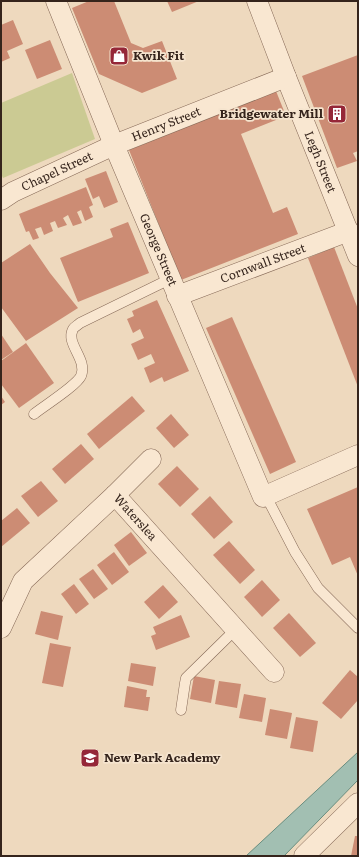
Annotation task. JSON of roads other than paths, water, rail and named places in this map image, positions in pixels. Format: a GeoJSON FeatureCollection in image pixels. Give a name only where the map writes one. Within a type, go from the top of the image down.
{"type":"FeatureCollection","features":[{"type":"Feature","properties":{"kind":"street","name":"George Street"},"geometry":{"type":"LineString","coordinates":[[56,1],[114,145],[264,497]]}},
{"type":"Feature","properties":{"kind":"street","name":"Legh Street"},"geometry":{"type":"LineString","coordinates":[[257,1],[358,256]]}},
{"type":"Feature","properties":{"kind":"street","name":"Henry Street"},"geometry":{"type":"LineString","coordinates":[[114,145],[286,77]]}},
{"type":"Feature","properties":{"kind":"street","name":"Chapel Street"},"geometry":{"type":"LineString","coordinates":[[1,200],[13,192],[114,145]]}},
{"type":"Feature","properties":{"kind":"street","name":"Cornwall Street"},"geometry":{"type":"LineString","coordinates":[[174,288],[349,232]]}},
{"type":"Feature","properties":{"kind":"street"},"geometry":{"type":"LineString","coordinates":[[264,497],[358,455]]}},
{"type":"Feature","properties":{"kind":"street"},"geometry":{"type":"LineString","coordinates":[[115,495],[151,459]]}},
{"type":"Feature","properties":{"kind":"street","name":"Waterslea"},"geometry":{"type":"LineString","coordinates":[[1,628],[23,581],[115,495],[274,672]]}},
{"type":"Feature","properties":{"kind":"street"},"geometry":{"type":"LineString","coordinates":[[304,856],[358,803]]}},
{"type":"Feature","properties":{"kind":"lane"},"geometry":{"type":"LineString","coordinates":[[34,414],[75,384],[80,378],[82,363],[73,344],[71,336],[73,328],[80,323],[174,288]]}},
{"type":"Feature","properties":{"kind":"lane"},"geometry":{"type":"LineString","coordinates":[[264,497],[295,552],[318,588],[358,628]]}},
{"type":"Feature","properties":{"kind":"lane"},"geometry":{"type":"LineString","coordinates":[[181,710],[186,678],[236,629]]}},
{"type":"Feature","properties":{"kind":"place","name":"Kwik Fit"},"geometry":{"type":"Point","coordinates":[119,56]}},
{"type":"Feature","properties":{"kind":"place","name":"Bridgewater Mill"},"geometry":{"type":"Point","coordinates":[337,114]}},
{"type":"Feature","properties":{"kind":"place","name":"New Park Academy"},"geometry":{"type":"Point","coordinates":[90,758]}}]}
